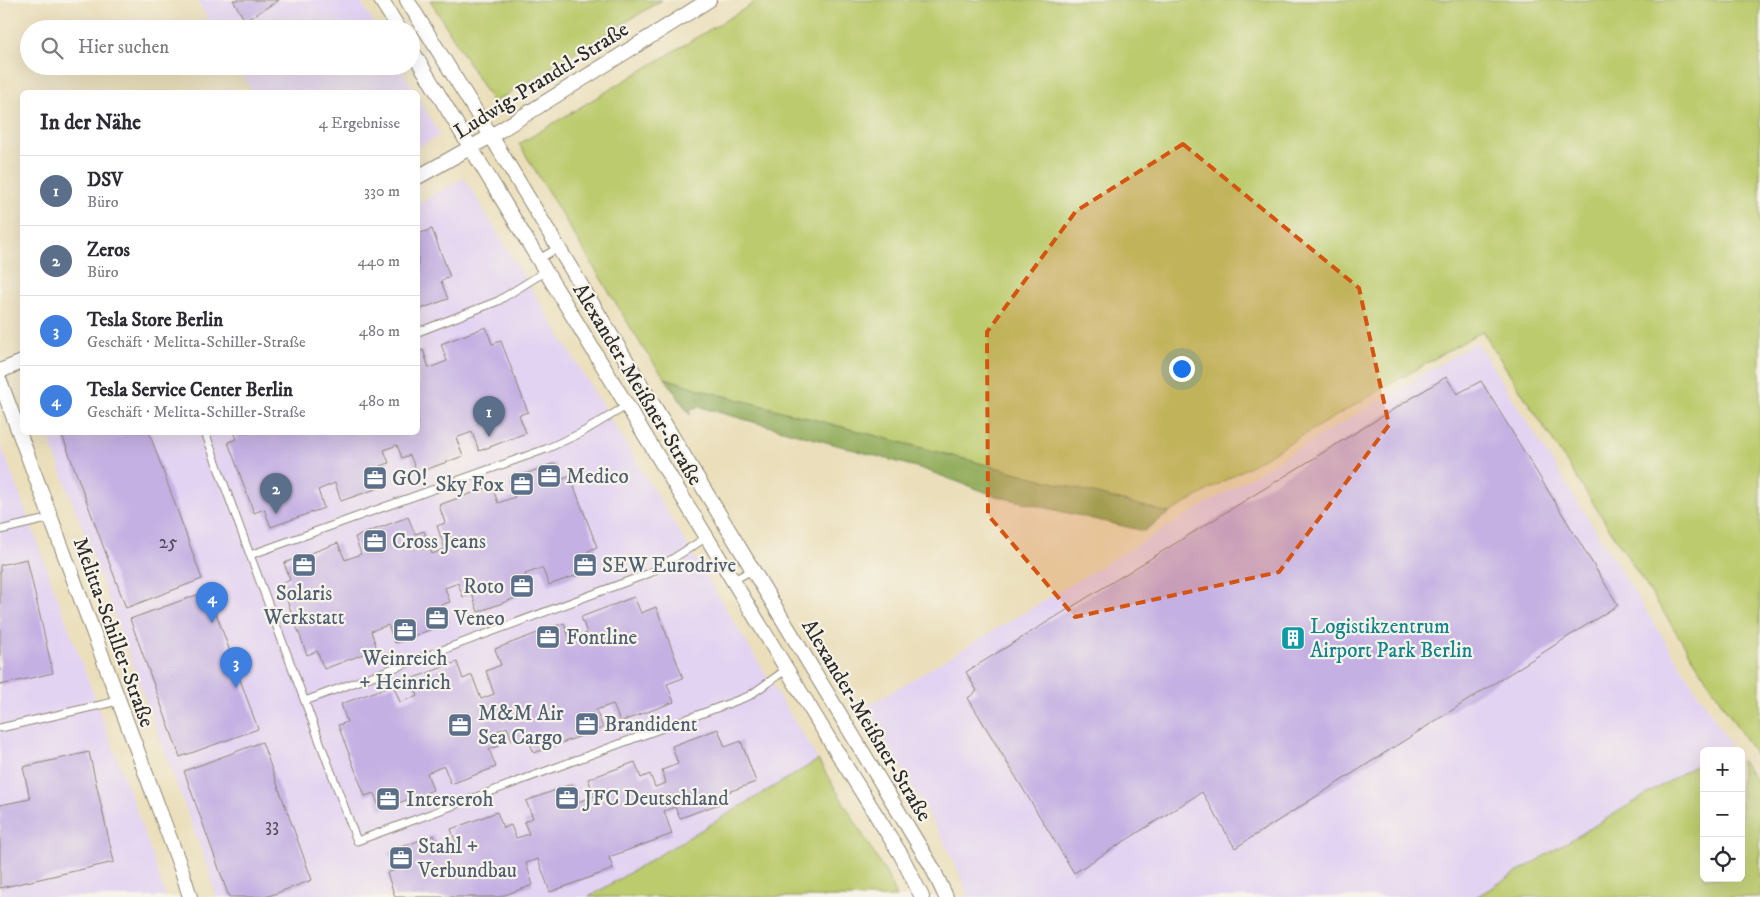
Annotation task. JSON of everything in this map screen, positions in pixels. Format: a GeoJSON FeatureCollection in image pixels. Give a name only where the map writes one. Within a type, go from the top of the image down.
{"type":"FeatureCollection","features":[{"type":"Feature","properties":{"kind":"street"},"geometry":{"type":"LineString","coordinates":[[382,0],[394,20]]}},
{"type":"Feature","properties":{"kind":"street","name":"Alexander-Meißner-Straße"},"geometry":{"type":"LineString","coordinates":[[407,0],[419,20]]}},
{"type":"Feature","properties":{"kind":"street","name":"Ludwig-Prandtl-Straße"},"geometry":{"type":"LineString","coordinates":[[420,176],[491,136],[709,0]]}},
{"type":"Feature","properties":{"kind":"street","name":"Alexander-Meißner-Straße"},"geometry":{"type":"LineString","coordinates":[[420,21],[932,867],[943,895]]}},
{"type":"Feature","properties":{"kind":"street","name":"Alexander-Meißner-Straße"},"geometry":{"type":"LineString","coordinates":[[420,63],[901,855],[922,897]]}},
{"type":"Feature","properties":{"kind":"street"},"geometry":{"type":"LineString","coordinates":[[0,371],[20,363]]}},
{"type":"Feature","properties":{"kind":"street","name":"Melitta-Schiller-Straße"},"geometry":{"type":"LineString","coordinates":[[0,381],[20,435]]}},
{"type":"Feature","properties":{"kind":"street","name":"Melitta-Schiller-Straße"},"geometry":{"type":"LineString","coordinates":[[20,435],[190,897]]}},
{"type":"Feature","properties":{"kind":"lane"},"geometry":{"type":"LineString","coordinates":[[420,331],[498,301],[542,265],[558,248]]}},
{"type":"Feature","properties":{"kind":"lane"},"geometry":{"type":"LineString","coordinates":[[250,556],[546,449],[581,433],[628,405]]}},
{"type":"Feature","properties":{"kind":"lane"},"geometry":{"type":"LineString","coordinates":[[206,435],[357,841],[749,696],[787,669]]}},
{"type":"Feature","properties":{"kind":"lane"},"geometry":{"type":"LineString","coordinates":[[0,530],[51,518]]}},
{"type":"Feature","properties":{"kind":"lane"},"geometry":{"type":"LineString","coordinates":[[305,701],[650,573],[707,537]]}},
{"type":"Feature","properties":{"kind":"lane"},"geometry":{"type":"LineString","coordinates":[[734,580],[752,570]]}},
{"type":"Feature","properties":{"kind":"lane"},"geometry":{"type":"LineString","coordinates":[[0,728],[118,701]]}},
{"type":"Feature","properties":{"kind":"highlighted area"},"geometry":{"type":"Polygon","coordinates":[[[1183,144],[1359,288],[1389,425],[1279,572],[1075,617],[988,515],[987,332],[1076,211],[1183,144]]]}},
{"type":"Feature","properties":{"kind":"shaded area"},"geometry":{"type":"Polygon","coordinates":[[[197,0],[360,0],[372,20],[209,20],[197,0]]]}},
{"type":"Feature","properties":{"kind":"shaded area"},"geometry":{"type":"Polygon","coordinates":[[[243,75],[405,75],[414,90],[252,90],[243,75]]]}},
{"type":"Feature","properties":{"kind":"shaded area"},"geometry":{"type":"Polygon","coordinates":[[[420,100],[440,135],[420,147],[420,100]]]}},
{"type":"Feature","properties":{"kind":"shaded area"},"geometry":{"type":"Polygon","coordinates":[[[464,178],[818,760],[589,897],[216,897],[210,874],[48,435],[420,435],[420,203],[464,178]]]}},
{"type":"Feature","properties":{"kind":"shaded area"},"geometry":{"type":"Polygon","coordinates":[[[1477,342],[1730,744],[1725,747],[1700,747],[1700,762],[1476,897],[968,897],[962,879],[944,841],[866,707],[1477,342]]]}},
{"type":"Feature","properties":{"kind":"shaded area"},"geometry":{"type":"Polygon","coordinates":[[[0,442],[141,823],[166,897],[0,897],[0,442]]]}},
{"type":"Feature","properties":{"kind":"green space"},"geometry":{"type":"Polygon","coordinates":[[[430,0],[662,0],[493,103],[430,0]]]}},
{"type":"Feature","properties":{"kind":"green space"},"geometry":{"type":"Polygon","coordinates":[[[759,0],[1760,0],[1760,762],[1482,331],[1169,513],[702,390],[665,378],[645,351],[519,144],[759,0]]]}},
{"type":"Feature","properties":{"kind":"green space"},"geometry":{"type":"Polygon","coordinates":[[[665,378],[702,390],[1169,513],[1144,531],[996,496],[923,469],[700,407],[690,409],[690,415],[665,378]]]}},
{"type":"Feature","properties":{"kind":"green space"},"geometry":{"type":"Polygon","coordinates":[[[818,760],[887,875],[896,897],[589,897],[818,760]]]}},
{"type":"Feature","properties":{"kind":"green space"},"geometry":{"type":"Polygon","coordinates":[[[1700,762],[1700,882],[1745,882],[1745,765],[1760,786],[1760,897],[1476,897],[1700,762]]]}},
{"type":"Feature","properties":{"kind":"building"},"geometry":{"type":"Polygon","coordinates":[[[233,0],[279,0],[247,20],[244,20],[233,0]]]}},
{"type":"Feature","properties":{"kind":"building"},"geometry":{"type":"Polygon","coordinates":[[[432,229],[450,277],[441,281],[448,299],[420,309],[420,233],[432,229]]]}},
{"type":"Feature","properties":{"kind":"building"},"geometry":{"type":"Polygon","coordinates":[[[486,327],[492,344],[501,341],[528,412],[519,415],[526,433],[479,451],[472,432],[456,438],[463,456],[417,473],[410,455],[402,458],[397,445],[384,450],[389,463],[380,466],[387,485],[341,501],[335,483],[318,490],[324,508],[271,527],[264,509],[254,513],[228,442],[237,439],[235,435],[420,435],[420,351],[423,350],[429,368],[447,361],[441,344],[486,327]]]}},
{"type":"Feature","properties":{"kind":"building","name":"Logistikzentrum Airport Park Berlin"},"geometry":{"type":"Polygon","coordinates":[[[1446,377],[1457,394],[1481,381],[1618,605],[1235,848],[1202,792],[1074,873],[968,698],[977,691],[966,672],[1446,377]]]}},
{"type":"Feature","properties":{"kind":"building"},"geometry":{"type":"Polygon","coordinates":[[[62,435],[150,435],[202,579],[126,608],[62,435]]]}},
{"type":"Feature","properties":{"kind":"building"},"geometry":{"type":"Polygon","coordinates":[[[555,463],[561,480],[570,476],[597,547],[588,551],[595,569],[549,585],[542,568],[525,574],[532,592],[478,612],[472,594],[463,597],[458,583],[445,588],[450,602],[441,605],[448,623],[395,643],[388,625],[371,631],[377,649],[324,669],[317,651],[307,655],[281,584],[290,580],[284,563],[338,543],[345,560],[361,554],[355,537],[408,517],[415,534],[424,531],[432,554],[445,549],[437,526],[445,523],[439,505],[492,486],[498,503],[515,497],[509,480],[555,463]]]}},
{"type":"Feature","properties":{"kind":"building"},"geometry":{"type":"Polygon","coordinates":[[[27,559],[53,673],[0,685],[0,565],[27,559]]]}},
{"type":"Feature","properties":{"kind":"building"},"geometry":{"type":"Polygon","coordinates":[[[208,591],[258,729],[180,757],[130,619],[208,591]]]}},
{"type":"Feature","properties":{"kind":"building"},"geometry":{"type":"Polygon","coordinates":[[[634,597],[641,613],[656,607],[683,678],[667,684],[674,702],[620,722],[613,704],[596,710],[603,728],[534,753],[527,736],[512,741],[507,727],[494,732],[499,746],[489,749],[496,767],[451,784],[444,766],[427,773],[433,790],[380,810],[374,793],[365,796],[338,725],[347,722],[341,704],[393,685],[400,702],[418,696],[411,679],[457,662],[463,679],[472,675],[481,699],[494,694],[486,671],[501,665],[495,649],[564,623],[570,640],[587,633],[581,617],[634,597]]]}},
{"type":"Feature","properties":{"kind":"building"},"geometry":{"type":"Polygon","coordinates":[[[718,729],[725,747],[741,741],[756,782],[717,796],[719,804],[680,818],[675,807],[664,811],[672,834],[609,857],[613,869],[550,892],[538,859],[526,863],[533,885],[499,897],[395,897],[387,873],[395,870],[388,852],[434,835],[440,852],[457,846],[451,829],[497,812],[503,828],[511,825],[516,838],[529,834],[524,822],[533,818],[526,801],[572,784],[578,802],[595,796],[588,779],[635,762],[641,778],[650,774],[655,787],[666,783],[662,770],[678,764],[672,746],[718,729]]]}},
{"type":"Feature","properties":{"kind":"building"},"geometry":{"type":"Polygon","coordinates":[[[262,742],[312,880],[266,897],[229,897],[184,771],[262,742]]]}},
{"type":"Feature","properties":{"kind":"building"},"geometry":{"type":"Polygon","coordinates":[[[89,752],[114,862],[0,888],[0,805],[30,799],[23,767],[89,752]]]}},
{"type":"Feature","properties":{"kind":"place","name":"DSV"},"geometry":{"type":"Point","coordinates":[489,437]}},
{"type":"Feature","properties":{"kind":"place","name":"Medico"},"geometry":{"type":"Point","coordinates":[549,476]}},
{"type":"Feature","properties":{"kind":"place","name":"GO!"},"geometry":{"type":"Point","coordinates":[375,478]}},
{"type":"Feature","properties":{"kind":"place","name":"Sky Fox"},"geometry":{"type":"Point","coordinates":[522,484]}},
{"type":"Feature","properties":{"kind":"place","name":"Zeros"},"geometry":{"type":"Point","coordinates":[276,514]}},
{"type":"Feature","properties":{"kind":"place","name":"Cross Jeans"},"geometry":{"type":"Point","coordinates":[375,541]}},
{"type":"Feature","properties":{"kind":"place","name":"Solaris Werkstatt"},"geometry":{"type":"Point","coordinates":[304,565]}},
{"type":"Feature","properties":{"kind":"place","name":"SEW Eurodrive"},"geometry":{"type":"Point","coordinates":[585,565]}},
{"type":"Feature","properties":{"kind":"place","name":"Roto"},"geometry":{"type":"Point","coordinates":[522,586]}},
{"type":"Feature","properties":{"kind":"place","name":"Veneo"},"geometry":{"type":"Point","coordinates":[437,618]}},
{"type":"Feature","properties":{"kind":"place","name":"Tesla Service Center Berlin"},"geometry":{"type":"Point","coordinates":[212,623]}},
{"type":"Feature","properties":{"kind":"place","name":"Weinreich + Heinrich"},"geometry":{"type":"Point","coordinates":[405,630]}},
{"type":"Feature","properties":{"kind":"place","name":"Fontline"},"geometry":{"type":"Point","coordinates":[548,637]}},
{"type":"Feature","properties":{"kind":"place","name":"Logistikzentrum Airport Park Berlin"},"geometry":{"type":"Point","coordinates":[1293,638]}},
{"type":"Feature","properties":{"kind":"place","name":"Tesla Store Berlin"},"geometry":{"type":"Point","coordinates":[236,688]}},
{"type":"Feature","properties":{"kind":"place","name":"Brandident"},"geometry":{"type":"Point","coordinates":[587,724]}},
{"type":"Feature","properties":{"kind":"place","name":"M&M Air Sea Cargo"},"geometry":{"type":"Point","coordinates":[460,725]}},
{"type":"Feature","properties":{"kind":"place","name":"JFC Deutschland"},"geometry":{"type":"Point","coordinates":[567,798]}},
{"type":"Feature","properties":{"kind":"place","name":"Interseroh"},"geometry":{"type":"Point","coordinates":[388,799]}},
{"type":"Feature","properties":{"kind":"place","name":"Stahl + Verbundbau"},"geometry":{"type":"Point","coordinates":[401,858]}}]}
